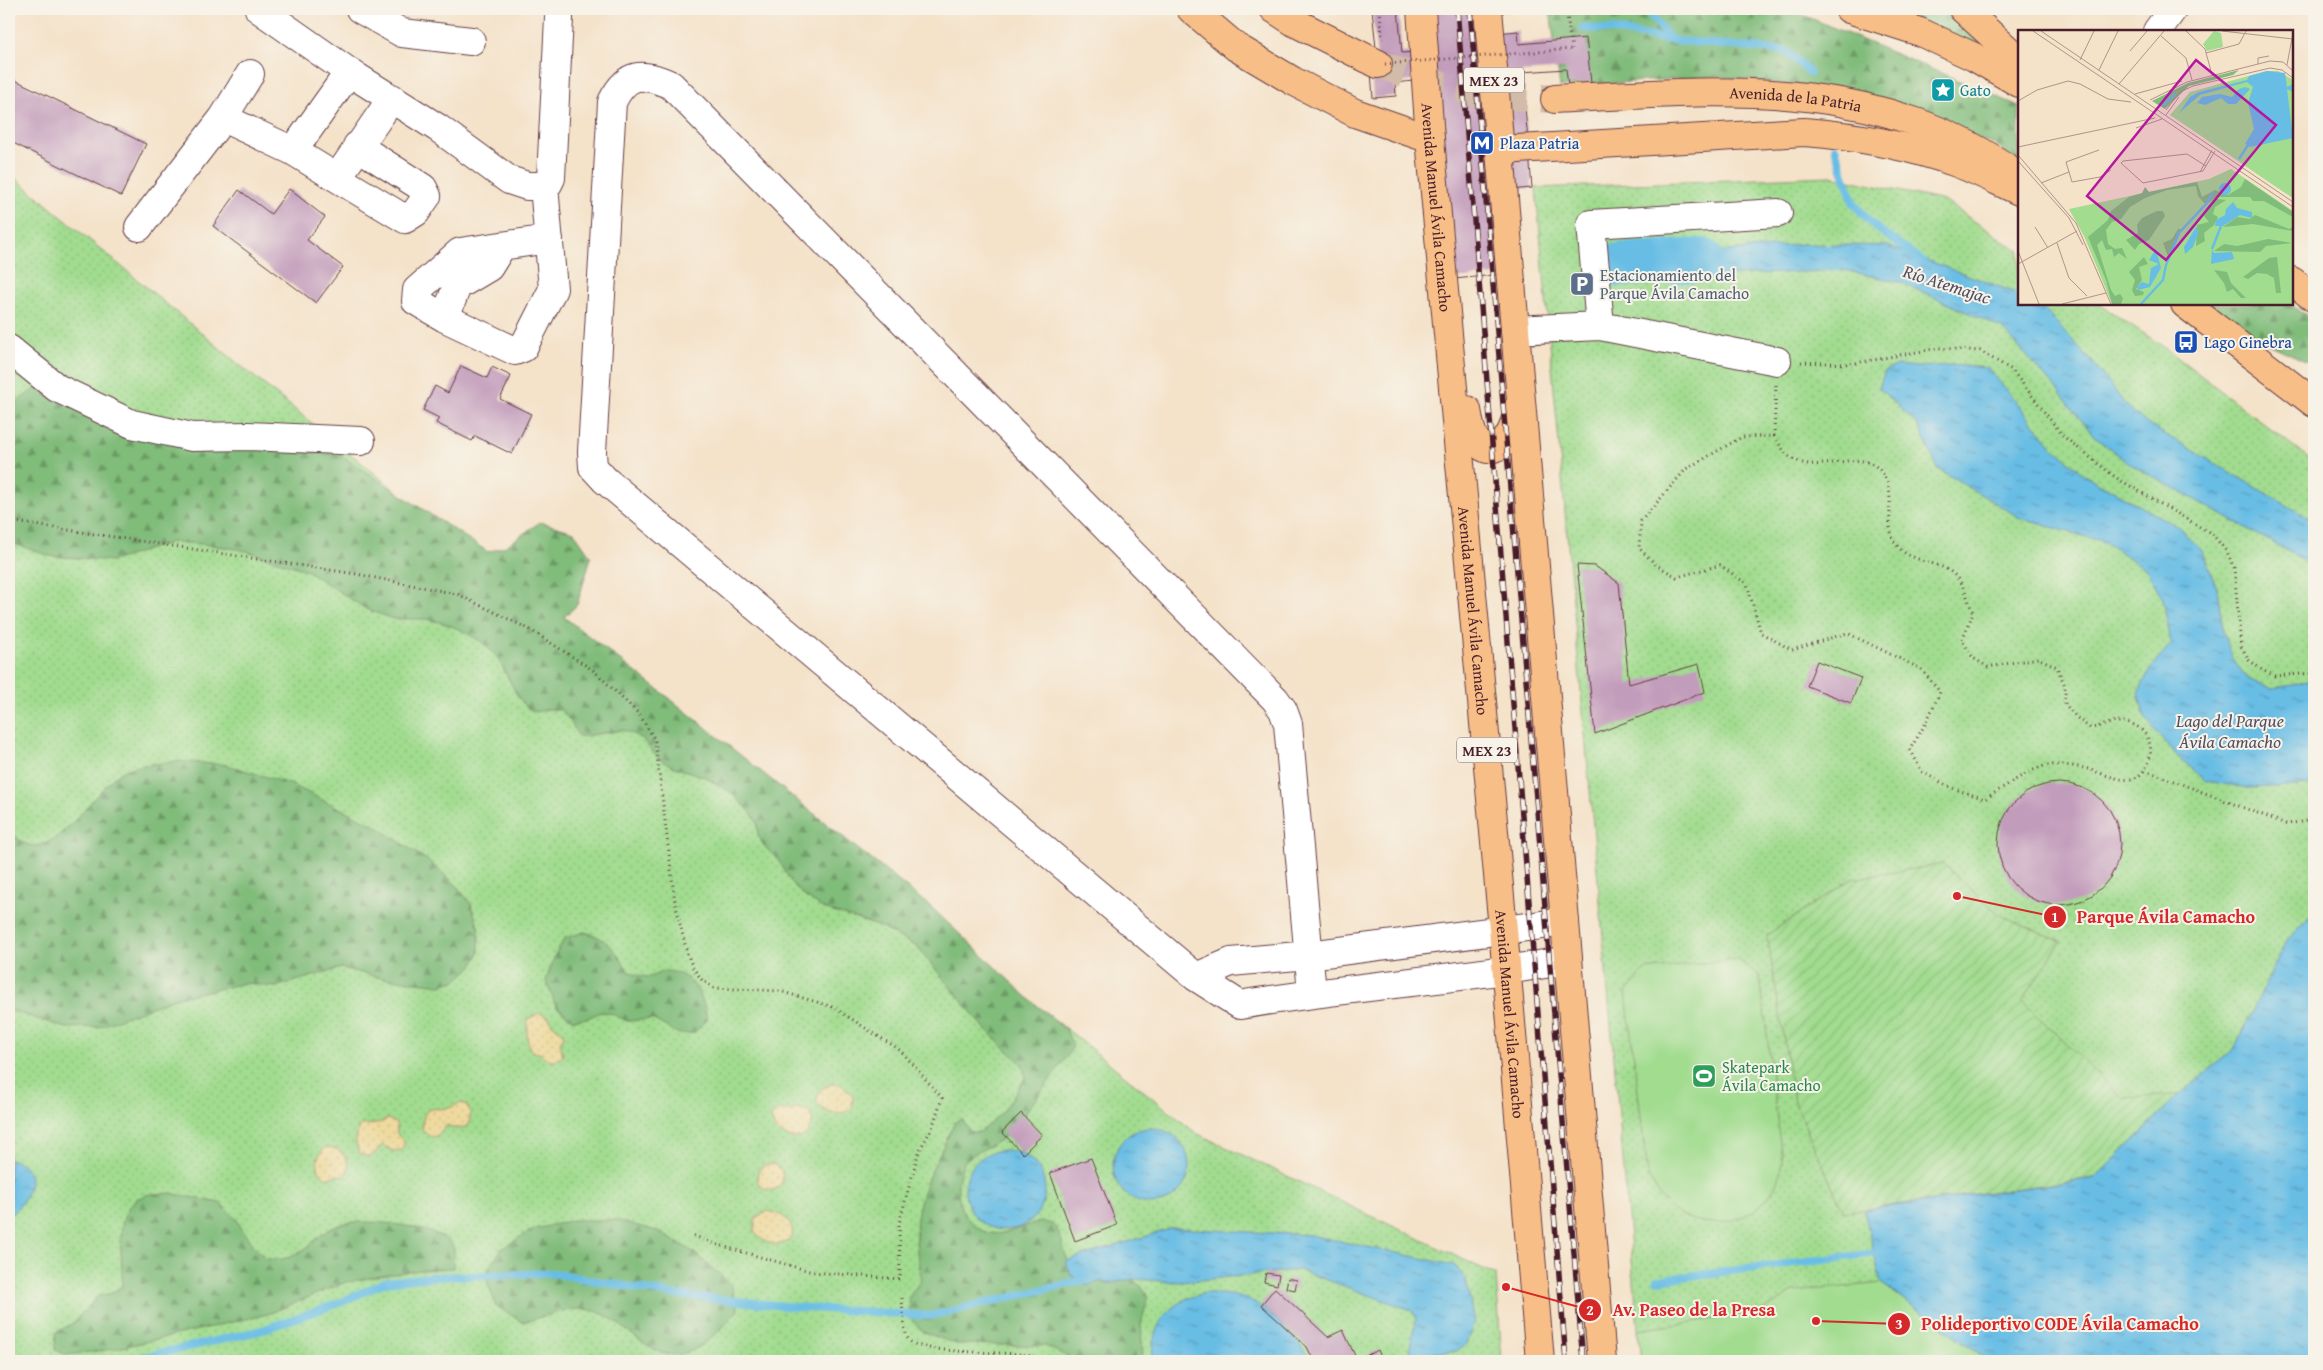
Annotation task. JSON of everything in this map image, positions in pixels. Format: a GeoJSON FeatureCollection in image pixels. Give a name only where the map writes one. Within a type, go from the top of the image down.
{"type":"FeatureCollection","features":[{"type":"Feature","properties":{"kind":"main road"},"geometry":{"type":"LineString","coordinates":[[1191,9],[1236,47],[1293,81],[1355,113],[1430,139]]}},
{"type":"Feature","properties":{"kind":"main road"},"geometry":{"type":"LineString","coordinates":[[1274,9],[1294,22],[1381,64]]}},
{"type":"Feature","properties":{"kind":"main road","name":"Avenida Manuel Ávila Camacho"},"geometry":{"type":"LineString","coordinates":[[1421,9],[1430,139],[1503,929],[1540,1361]]}},
{"type":"Feature","properties":{"kind":"main road","name":"MEX 23"},"geometry":{"type":"LineString","coordinates":[[1488,9],[1602,1361]]}},
{"type":"Feature","properties":{"kind":"main road"},"geometry":{"type":"LineString","coordinates":[[1849,9],[1920,32],[1974,57],[2018,82]]}},
{"type":"Feature","properties":{"kind":"main road"},"geometry":{"type":"LineString","coordinates":[[1964,9],[2018,59]]}},
{"type":"Feature","properties":{"kind":"main road","name":"Avenida de la Patria"},"geometry":{"type":"LineString","coordinates":[[1555,99],[1729,91],[1859,104],[1948,133],[1996,159],[2018,175]]}},
{"type":"Feature","properties":{"kind":"main road"},"geometry":{"type":"LineString","coordinates":[[1500,150],[1804,132],[1853,137],[1914,149],[1957,164],[2018,191]]}},
{"type":"Feature","properties":{"kind":"main road"},"geometry":{"type":"LineString","coordinates":[[2186,305],[2314,403]]}},
{"type":"Feature","properties":{"kind":"main road"},"geometry":{"type":"LineString","coordinates":[[1446,310],[1471,431],[1480,446],[1493,449],[1510,436],[1516,422],[1521,395]]}},
{"type":"Feature","properties":{"kind":"main road"},"geometry":{"type":"LineString","coordinates":[[2222,332],[2314,383]]}},
{"type":"Feature","properties":{"kind":"street"},"geometry":{"type":"LineString","coordinates":[[259,9],[349,72],[392,98],[509,180],[527,186],[544,186],[548,184],[551,178],[559,18]]}},
{"type":"Feature","properties":{"kind":"street"},"geometry":{"type":"LineString","coordinates":[[360,9],[402,33],[471,41]]}},
{"type":"Feature","properties":{"kind":"street"},"geometry":{"type":"LineString","coordinates":[[2158,30],[2173,9]]}},
{"type":"Feature","properties":{"kind":"street"},"geometry":{"type":"LineString","coordinates":[[293,151],[349,72]]}},
{"type":"Feature","properties":{"kind":"street"},"geometry":{"type":"LineString","coordinates":[[139,227],[223,118],[250,74]]}},
{"type":"Feature","properties":{"kind":"street"},"geometry":{"type":"LineString","coordinates":[[1312,993],[1288,724],[1283,710],[1275,699],[671,85],[653,77],[634,77],[620,85],[612,102],[592,452],[593,467],[605,480],[1196,977],[1240,1005],[1312,993],[1506,971],[1568,960]]}},
{"type":"Feature","properties":{"kind":"street"},"geometry":{"type":"LineString","coordinates":[[337,178],[357,146],[392,98]]}},
{"type":"Feature","properties":{"kind":"street"},"geometry":{"type":"LineString","coordinates":[[223,118],[293,151],[405,219],[416,212],[427,196],[423,188],[357,146]]}},
{"type":"Feature","properties":{"kind":"street"},"geometry":{"type":"LineString","coordinates":[[544,186],[549,239],[553,288],[523,348],[515,351],[445,318],[416,301],[417,290],[460,252],[549,239]]}},
{"type":"Feature","properties":{"kind":"street"},"geometry":{"type":"LineString","coordinates":[[1600,326],[1591,224],[1778,213]]}},
{"type":"Feature","properties":{"kind":"street"},"geometry":{"type":"LineString","coordinates":[[445,318],[457,286],[489,267],[502,246]]}},
{"type":"Feature","properties":{"kind":"street"},"geometry":{"type":"LineString","coordinates":[[1515,330],[1600,326],[1777,361]]}},
{"type":"Feature","properties":{"kind":"street"},"geometry":{"type":"LineString","coordinates":[[9,349],[57,388],[132,424],[192,437],[248,436],[361,442]]}},
{"type":"Feature","properties":{"kind":"street"},"geometry":{"type":"LineString","coordinates":[[1196,977],[1231,962],[1308,955],[1565,922]]}},
{"type":"Feature","properties":{"kind":"path"},"geometry":{"type":"LineString","coordinates":[[1381,64],[1572,50],[1566,9]]}},
{"type":"Feature","properties":{"kind":"path"},"geometry":{"type":"LineString","coordinates":[[1774,436],[1742,437],[1686,469],[1641,520],[1640,548],[1656,565],[1677,577],[1720,565],[1747,584],[1761,633],[1792,650],[1847,633],[1921,669],[1940,692],[1926,723],[1910,750],[1922,772],[1952,788],[1985,799],[2012,781],[2048,765],[2084,768],[2116,780],[2124,780],[2139,775],[2145,770],[2149,763],[2151,748],[2144,732],[2129,722],[2120,721],[2090,728],[2077,718],[2066,704],[2065,686],[2057,668],[2038,658],[1988,667],[1973,658],[1962,640],[1973,614],[1960,580],[1936,563],[1910,557],[1895,543],[1890,520],[1891,491],[1877,468],[1855,459],[1828,465],[1806,464],[1789,457],[1774,436],[1777,361],[1850,364],[1939,348],[1980,351],[2012,370],[2062,436],[2115,477],[2212,534],[2226,552],[2234,568],[2241,646],[2249,660],[2262,670],[2275,676],[2314,673]]}},
{"type":"Feature","properties":{"kind":"path"},"geometry":{"type":"LineString","coordinates":[[9,521],[356,574],[457,594],[529,629],[593,670],[639,714],[655,740],[673,893],[683,940],[693,968],[702,980],[714,988],[780,991],[834,1007],[863,1024],[901,1051],[942,1098],[932,1128],[919,1151],[899,1223],[900,1279],[813,1272],[714,1244],[692,1235]]}},
{"type":"Feature","properties":{"kind":"path"},"geometry":{"type":"LineString","coordinates":[[2145,770],[2286,824],[2314,820]]}},
{"type":"Feature","properties":{"kind":"path"},"geometry":{"type":"LineString","coordinates":[[902,1298],[906,1334],[911,1342],[928,1347],[1017,1354],[1052,1361]]}},
{"type":"Feature","properties":{"kind":"green space"},"geometry":{"type":"Polygon","coordinates":[[[1550,9],[1789,9],[2018,106],[2018,162],[1998,146],[1857,92],[1715,76],[1560,87],[1550,9]]]}},
{"type":"Feature","properties":{"kind":"green space"},"geometry":{"type":"Polygon","coordinates":[[[1879,9],[1941,9],[2010,64],[1879,9]]]}},
{"type":"Feature","properties":{"kind":"green space"},"geometry":{"type":"Polygon","coordinates":[[[9,173],[247,371],[1196,1133],[1496,1275],[1502,1361],[9,1361],[9,173]]]}},
{"type":"Feature","properties":{"kind":"green space"},"geometry":{"type":"Polygon","coordinates":[[[1831,176],[1944,201],[2018,250],[2018,305],[2101,305],[2161,345],[2314,462],[2314,1361],[1641,1361],[1536,188],[1831,176]]]}},
{"type":"Feature","properties":{"kind":"green space"},"geometry":{"type":"Polygon","coordinates":[[[2203,305],[2291,305],[2314,322],[2314,365],[2232,327],[2203,305]]]}},
{"type":"Feature","properties":{"kind":"green space"},"geometry":{"type":"Polygon","coordinates":[[[39,386],[154,438],[340,455],[488,552],[506,546],[540,522],[574,532],[591,557],[577,605],[564,617],[669,698],[932,908],[1026,996],[1066,1030],[1073,1047],[1033,1103],[1002,1139],[975,1153],[965,1161],[958,1183],[960,1205],[972,1223],[983,1231],[994,1234],[1005,1233],[1036,1223],[1045,1222],[1053,1225],[1062,1241],[1071,1275],[1112,1283],[1132,1279],[1143,1288],[1148,1298],[1141,1324],[1143,1361],[1076,1361],[1046,1346],[956,1344],[923,1332],[910,1318],[909,1297],[921,1280],[916,1242],[917,1216],[920,1202],[936,1161],[955,1122],[962,1119],[970,1132],[980,1132],[1003,1112],[1026,1077],[1022,1064],[987,1031],[917,947],[881,927],[824,909],[804,896],[791,882],[779,861],[764,846],[758,835],[757,822],[748,809],[730,792],[705,777],[674,767],[658,758],[642,738],[623,730],[579,737],[569,719],[561,710],[548,709],[536,712],[527,708],[517,695],[498,658],[482,642],[461,630],[426,619],[393,619],[366,609],[306,570],[243,550],[203,544],[171,542],[113,561],[50,556],[9,542],[9,407],[39,386]]]}},
{"type":"Feature","properties":{"kind":"green space"},"geometry":{"type":"Polygon","coordinates":[[[175,761],[227,765],[290,784],[376,826],[427,860],[455,884],[471,904],[479,929],[479,953],[473,965],[457,980],[441,985],[382,978],[341,968],[275,987],[246,983],[175,998],[99,1027],[66,1028],[9,1010],[9,831],[24,843],[37,846],[50,841],[64,831],[102,789],[125,770],[143,765],[175,761]]]}},
{"type":"Feature","properties":{"kind":"green space"},"geometry":{"type":"Polygon","coordinates":[[[1943,864],[2000,915],[2061,941],[2022,1001],[2123,1098],[2179,1095],[2095,1178],[1844,1212],[1794,1102],[1767,935],[1852,879],[1943,864]]]}},
{"type":"Feature","properties":{"kind":"green space"},"geometry":{"type":"Polygon","coordinates":[[[584,932],[600,938],[611,946],[629,972],[648,977],[666,971],[684,976],[700,995],[704,1003],[707,1020],[694,1033],[679,1034],[652,1019],[627,1021],[613,1014],[601,1012],[588,1018],[573,1020],[556,1006],[546,981],[555,955],[565,938],[584,932]]]}},
{"type":"Feature","properties":{"kind":"green space","name":"Skatepark Ávila Camacho"},"geometry":{"type":"Polygon","coordinates":[[[1737,959],[1760,976],[1782,1161],[1774,1188],[1760,1206],[1738,1218],[1726,1222],[1713,1223],[1687,1218],[1676,1212],[1660,1196],[1648,1176],[1626,992],[1645,970],[1737,959]]]}},
{"type":"Feature","properties":{"kind":"green space"},"geometry":{"type":"Polygon","coordinates":[[[170,1193],[220,1203],[236,1219],[252,1245],[266,1259],[280,1259],[301,1252],[325,1232],[335,1227],[347,1223],[371,1222],[406,1226],[438,1235],[448,1241],[454,1249],[453,1268],[411,1271],[346,1282],[268,1314],[114,1349],[67,1355],[55,1350],[56,1332],[72,1324],[98,1296],[112,1293],[122,1286],[121,1236],[122,1223],[126,1212],[133,1203],[143,1196],[170,1193]]]}},
{"type":"Feature","properties":{"kind":"green space"},"geometry":{"type":"Polygon","coordinates":[[[573,1220],[616,1220],[657,1231],[692,1251],[731,1284],[738,1310],[704,1344],[682,1354],[671,1355],[651,1348],[614,1321],[598,1312],[579,1309],[570,1310],[523,1322],[496,1306],[485,1275],[501,1249],[532,1230],[573,1220]]]}},
{"type":"Feature","properties":{"kind":"green space"},"geometry":{"type":"Polygon","coordinates":[[[1881,1283],[1990,1361],[1641,1361],[1638,1330],[1761,1312],[1793,1292],[1881,1283]]]}},
{"type":"Feature","properties":{"kind":"sand"},"geometry":{"type":"Polygon","coordinates":[[[539,1013],[549,1017],[551,1023],[564,1036],[560,1042],[563,1056],[555,1061],[548,1060],[541,1054],[532,1051],[528,1044],[528,1019],[539,1013]]]}},
{"type":"Feature","properties":{"kind":"sand"},"geometry":{"type":"Polygon","coordinates":[[[833,1084],[840,1084],[853,1096],[852,1108],[837,1114],[822,1109],[816,1100],[822,1089],[833,1084]]]}},
{"type":"Feature","properties":{"kind":"sand"},"geometry":{"type":"Polygon","coordinates":[[[460,1103],[467,1105],[469,1110],[470,1119],[468,1126],[457,1129],[447,1125],[436,1136],[431,1137],[422,1129],[427,1111],[449,1108],[460,1103]]]}},
{"type":"Feature","properties":{"kind":"sand"},"geometry":{"type":"Polygon","coordinates":[[[797,1108],[809,1111],[813,1120],[803,1137],[793,1138],[775,1130],[771,1117],[779,1110],[791,1111],[797,1108]]]}},
{"type":"Feature","properties":{"kind":"sand"},"geometry":{"type":"Polygon","coordinates":[[[388,1119],[396,1123],[397,1134],[405,1142],[402,1150],[393,1151],[382,1145],[372,1156],[368,1157],[359,1153],[355,1138],[361,1125],[376,1124],[388,1119]]]}},
{"type":"Feature","properties":{"kind":"sand"},"geometry":{"type":"Polygon","coordinates":[[[326,1147],[338,1150],[344,1156],[349,1168],[344,1176],[337,1175],[327,1178],[320,1171],[317,1163],[318,1158],[326,1147]]]}},
{"type":"Feature","properties":{"kind":"sand"},"geometry":{"type":"Polygon","coordinates":[[[770,1164],[779,1168],[783,1177],[779,1186],[770,1190],[761,1186],[757,1177],[761,1168],[770,1164]]]}},
{"type":"Feature","properties":{"kind":"sand"},"geometry":{"type":"Polygon","coordinates":[[[768,1211],[783,1216],[789,1223],[792,1237],[788,1241],[772,1244],[757,1236],[754,1231],[756,1218],[768,1211]]]}},
{"type":"Feature","properties":{"kind":"water"},"geometry":{"type":"Polygon","coordinates":[[[1804,244],[1888,246],[2018,294],[2018,305],[2037,305],[2047,312],[2094,364],[2125,404],[2147,424],[2314,521],[2314,566],[2130,464],[2095,437],[2060,393],[2002,328],[1900,282],[1844,270],[1651,279],[1642,264],[1651,258],[1804,244]]]}},
{"type":"Feature","properties":{"kind":"water","name":"Lago del Parque Ávila Camacho"},"geometry":{"type":"Polygon","coordinates":[[[1898,365],[1917,367],[1951,365],[1988,368],[2052,446],[2084,475],[2182,529],[2203,552],[2217,588],[2223,630],[2232,657],[2247,679],[2272,688],[2314,679],[2314,785],[2248,788],[2206,781],[2174,753],[2145,718],[2138,693],[2151,669],[2171,643],[2163,599],[2146,569],[2105,542],[2022,519],[1938,469],[1918,425],[1879,388],[1885,371],[1898,365]]]}},
{"type":"Feature","properties":{"kind":"water"},"geometry":{"type":"Polygon","coordinates":[[[2314,912],[2314,1361],[1990,1361],[1881,1283],[1864,1210],[2095,1178],[2179,1095],[2234,1049],[2287,940],[2314,912]]]}},
{"type":"Feature","properties":{"kind":"water"},"geometry":{"type":"Polygon","coordinates":[[[1144,1128],[1158,1128],[1172,1134],[1183,1145],[1189,1159],[1186,1181],[1178,1193],[1158,1204],[1144,1204],[1130,1198],[1119,1187],[1113,1173],[1113,1159],[1119,1145],[1130,1134],[1144,1128]]]}},
{"type":"Feature","properties":{"kind":"water"},"geometry":{"type":"Polygon","coordinates":[[[1005,1150],[1020,1153],[1033,1162],[1042,1175],[1045,1190],[1042,1205],[1033,1218],[1020,1227],[1005,1230],[990,1227],[977,1218],[968,1205],[965,1190],[968,1175],[977,1162],[990,1153],[1005,1150]]]}},
{"type":"Feature","properties":{"kind":"water"},"geometry":{"type":"Polygon","coordinates":[[[9,1159],[20,1163],[26,1169],[30,1184],[23,1201],[9,1216],[9,1159]]]}},
{"type":"Feature","properties":{"kind":"water"},"geometry":{"type":"Polygon","coordinates":[[[1173,1228],[1310,1235],[1454,1265],[1466,1279],[1474,1323],[1466,1344],[1457,1351],[1419,1356],[1409,1352],[1416,1317],[1411,1310],[1299,1270],[1180,1282],[1132,1279],[1112,1283],[1101,1281],[1087,1286],[1071,1275],[1066,1261],[1173,1228]]]}},
{"type":"Feature","properties":{"kind":"water"},"geometry":{"type":"Polygon","coordinates":[[[1208,1293],[1231,1295],[1261,1306],[1285,1328],[1311,1361],[1153,1361],[1155,1335],[1165,1315],[1183,1301],[1208,1293]]]}},
{"type":"Feature","properties":{"kind":"building","name":"Plaza Patria"},"geometry":{"type":"Polygon","coordinates":[[[1372,9],[1398,9],[1402,53],[1426,51],[1431,9],[1495,9],[1497,33],[1518,31],[1519,44],[1586,38],[1591,83],[1568,85],[1566,69],[1522,72],[1532,188],[1509,190],[1516,273],[1454,279],[1413,81],[1395,83],[1396,96],[1373,98],[1370,59],[1377,58],[1372,9]]]}},
{"type":"Feature","properties":{"kind":"building"},"geometry":{"type":"Polygon","coordinates":[[[11,78],[146,144],[121,196],[9,141],[9,83],[11,78]]]}},
{"type":"Feature","properties":{"kind":"building"},"geometry":{"type":"Polygon","coordinates":[[[289,189],[325,217],[307,240],[343,267],[316,303],[213,226],[239,190],[271,214],[289,189]]]}},
{"type":"Feature","properties":{"kind":"building"},"geometry":{"type":"Polygon","coordinates":[[[461,366],[487,378],[492,367],[511,376],[500,399],[531,414],[512,454],[475,436],[472,441],[436,423],[439,418],[423,410],[435,386],[448,393],[461,366]]]}},
{"type":"Feature","properties":{"kind":"building"},"geometry":{"type":"Polygon","coordinates":[[[1577,565],[1595,566],[1619,583],[1629,684],[1699,664],[1705,692],[1595,734],[1577,565]]]}},
{"type":"Feature","properties":{"kind":"building"},"geometry":{"type":"Polygon","coordinates":[[[1817,661],[1861,678],[1851,703],[1807,686],[1817,661]]]}},
{"type":"Feature","properties":{"kind":"building"},"geometry":{"type":"Polygon","coordinates":[[[2059,783],[2082,787],[2102,801],[2116,821],[2120,844],[2116,867],[2102,887],[2082,901],[2059,905],[2036,901],[2016,887],[2002,867],[1998,844],[2002,821],[2016,801],[2036,787],[2059,783]]]}},
{"type":"Feature","properties":{"kind":"building"},"geometry":{"type":"Polygon","coordinates":[[[1021,1113],[1042,1135],[1023,1154],[1002,1132],[1021,1113]]]}},
{"type":"Feature","properties":{"kind":"building"},"geometry":{"type":"Polygon","coordinates":[[[1091,1158],[1117,1225],[1075,1241],[1050,1173],[1091,1158]]]}},
{"type":"Feature","properties":{"kind":"building"},"geometry":{"type":"Polygon","coordinates":[[[1266,1273],[1279,1275],[1277,1285],[1264,1282],[1266,1273]]]}},
{"type":"Feature","properties":{"kind":"building"},"geometry":{"type":"Polygon","coordinates":[[[1288,1278],[1297,1280],[1295,1290],[1286,1288],[1288,1278]]]}},
{"type":"Feature","properties":{"kind":"building"},"geometry":{"type":"Polygon","coordinates":[[[1275,1288],[1328,1337],[1343,1330],[1357,1360],[1378,1350],[1381,1358],[1374,1361],[1314,1361],[1307,1347],[1261,1305],[1275,1288]]]}},
{"type":"Feature","properties":{"kind":"waterway"},"geometry":{"type":"LineString","coordinates":[[1645,9],[1671,40]]}},
{"type":"Feature","properties":{"kind":"waterway"},"geometry":{"type":"LineString","coordinates":[[1583,28],[1613,30],[1671,40],[1786,51],[1810,73]]}},
{"type":"Feature","properties":{"kind":"waterway"},"geometry":{"type":"LineString","coordinates":[[1835,148],[1854,204],[1874,226],[1922,261]]}},
{"type":"Feature","properties":{"kind":"waterway","name":"Río Atemajac"},"geometry":{"type":"LineString","coordinates":[[1618,265],[1702,260]]}},
{"type":"Feature","properties":{"kind":"waterway"},"geometry":{"type":"LineString","coordinates":[[1657,1280],[1884,1252]]}},
{"type":"Feature","properties":{"kind":"waterway"},"geometry":{"type":"LineString","coordinates":[[126,1361],[259,1331],[342,1302],[385,1282],[431,1277],[552,1273],[669,1294],[795,1307],[930,1316],[1089,1279]]}},
{"type":"Feature","properties":{"kind":"tunnel"},"geometry":{"type":"LineString","coordinates":[[1378,64],[1435,84],[1488,95],[1555,99]]}},
{"type":"Feature","properties":{"kind":"railway"},"geometry":{"type":"LineString","coordinates":[[1457,9],[1566,1361]]}},
{"type":"Feature","properties":{"kind":"railway"},"geometry":{"type":"LineString","coordinates":[[1470,9],[1583,1361]]}},
{"type":"Feature","properties":{"kind":"place","name":"Gato"},"geometry":{"type":"Point","coordinates":[1943,90]}},
{"type":"Feature","properties":{"kind":"place","name":"Plaza Patria"},"geometry":{"type":"Point","coordinates":[1482,143]}},
{"type":"Feature","properties":{"kind":"place","name":"Estacionamiento del Parque Ávila Camacho"},"geometry":{"type":"Point","coordinates":[1582,284]}},
{"type":"Feature","properties":{"kind":"place","name":"Lago Ginebra"},"geometry":{"type":"Point","coordinates":[2186,342]}},
{"type":"Feature","properties":{"kind":"place","name":"Parque Ávila Camacho"},"geometry":{"type":"Point","coordinates":[1957,896]}},
{"type":"Feature","properties":{"kind":"place","name":"Skatepark Ávila Camacho"},"geometry":{"type":"Point","coordinates":[1704,1076]}},
{"type":"Feature","properties":{"kind":"place","name":"Av. Paseo de la Presa"},"geometry":{"type":"Point","coordinates":[1506,1287]}},
{"type":"Feature","properties":{"kind":"place","name":"Polideportivo CODE Ávila Camacho"},"geometry":{"type":"Point","coordinates":[1816,1321]}}]}
